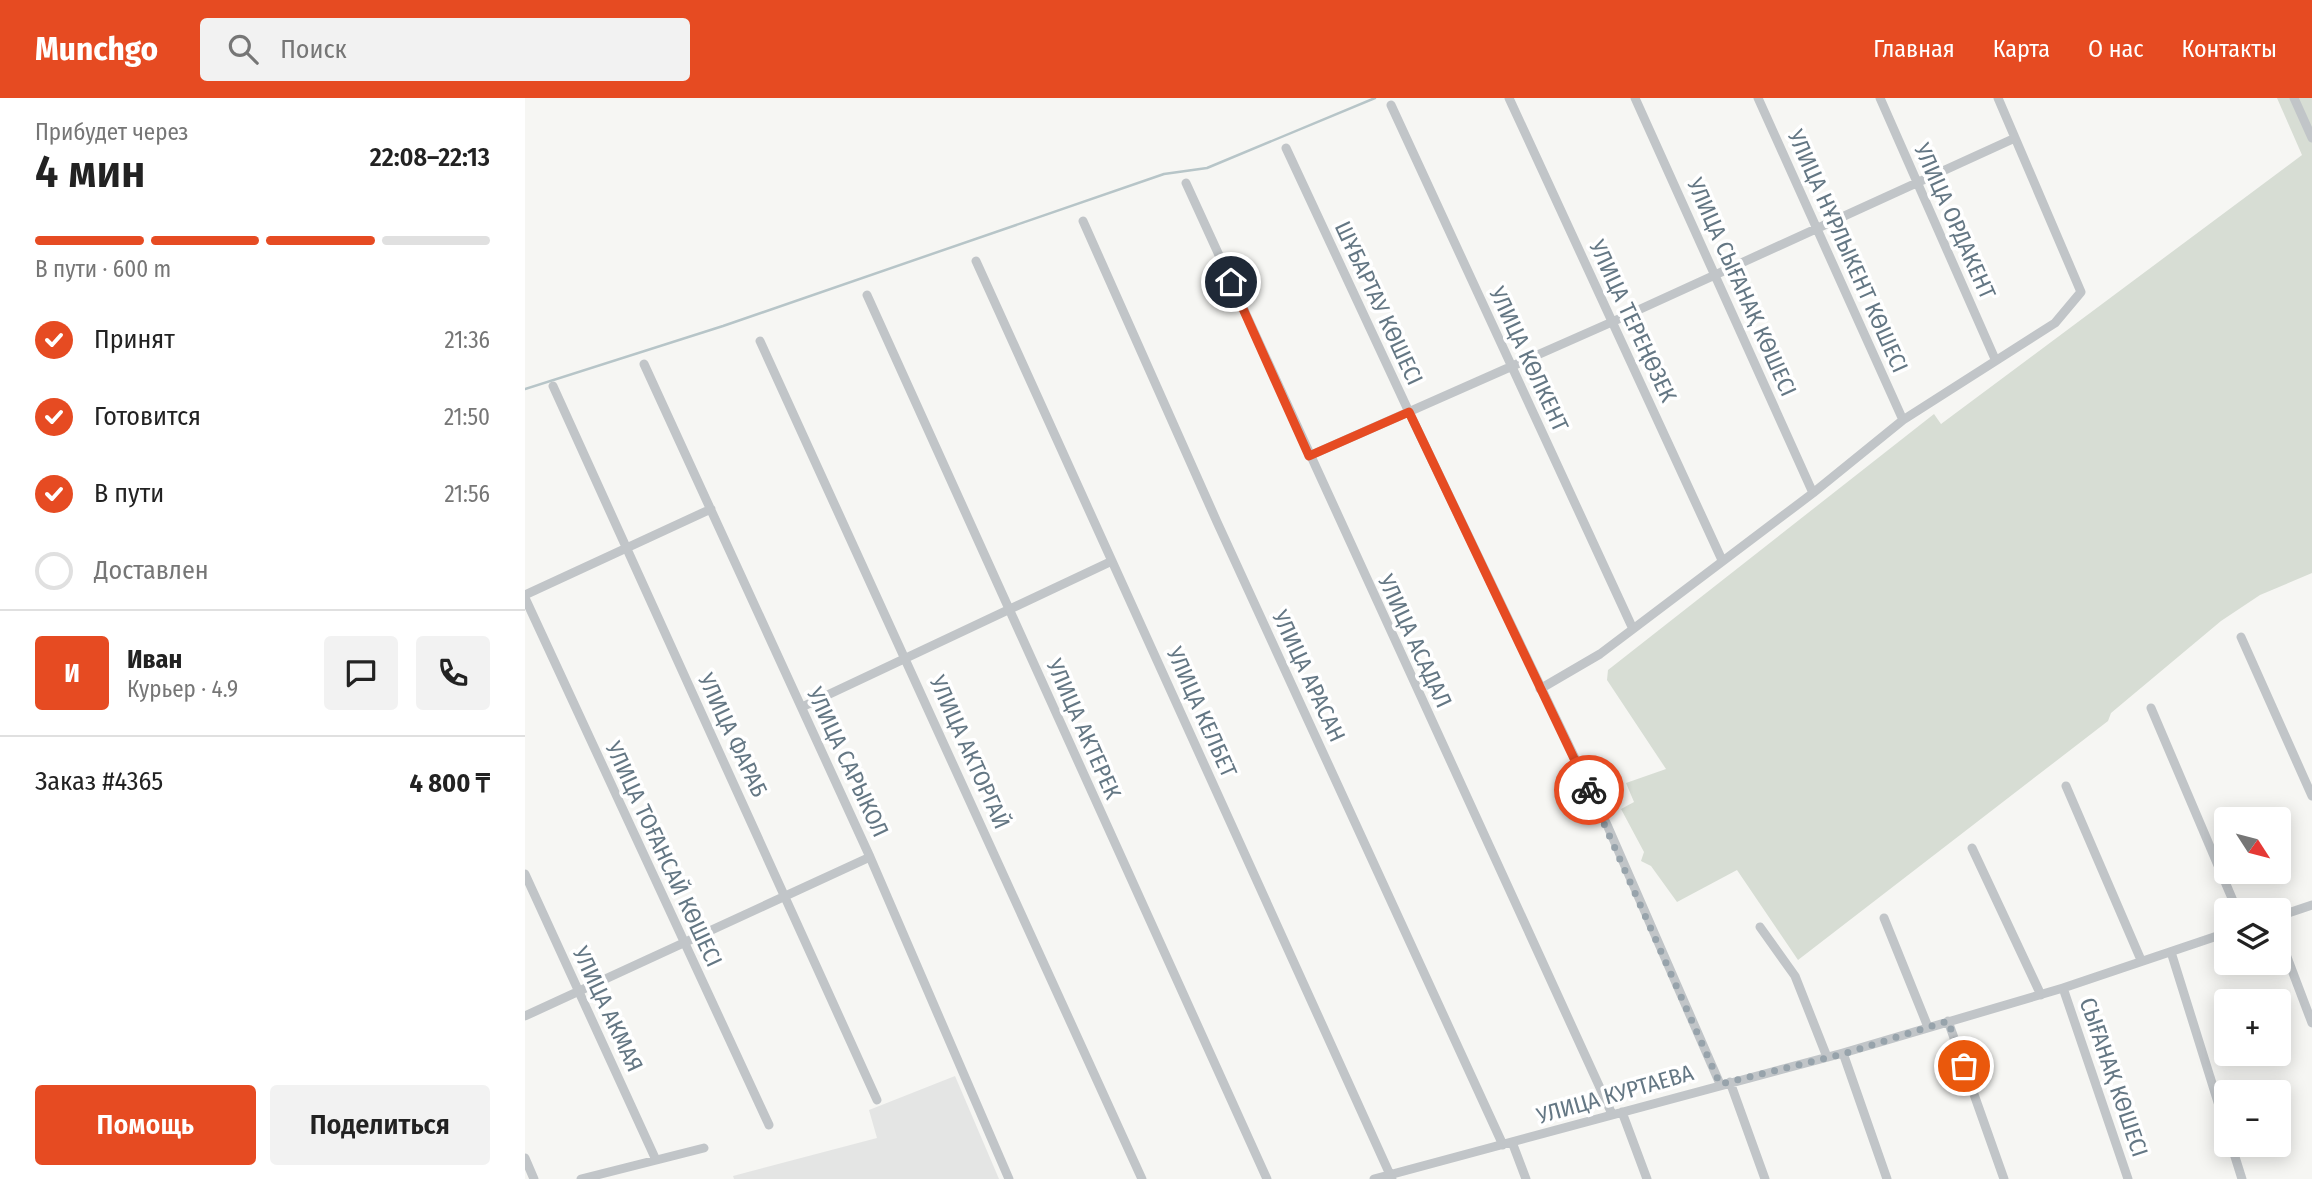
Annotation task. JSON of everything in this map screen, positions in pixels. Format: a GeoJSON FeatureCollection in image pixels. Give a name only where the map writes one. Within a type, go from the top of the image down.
{"type":"FeatureCollection","features":[{"type":"Feature","properties":{"kind":"street","name":"УЛИЦА ТЕРЕҢӨЗЕК"},"geometry":{"type":"LineString","coordinates":[[1509,98],[1722,560]]}},
{"type":"Feature","properties":{"kind":"street","name":"УЛИЦА СЫҒАНАҚ КӨШЕСІ"},"geometry":{"type":"LineString","coordinates":[[1635,98],[1813,493]]}},
{"type":"Feature","properties":{"kind":"street","name":"УЛИЦА НҰРЛЫКЕНТ КӨШЕСІ"},"geometry":{"type":"LineString","coordinates":[[1758,98],[1815,230],[1903,420]]}},
{"type":"Feature","properties":{"kind":"street","name":"УЛИЦА ОРДАКЕНТ"},"geometry":{"type":"LineString","coordinates":[[1880,98],[1995,359]]}},
{"type":"Feature","properties":{"kind":"street"},"geometry":{"type":"LineString","coordinates":[[1540,689],[1600,654],[1813,493],[1903,420],[2055,323],[2081,292],[1998,98]]}},
{"type":"Feature","properties":{"kind":"street"},"geometry":{"type":"LineString","coordinates":[[2294,98],[2312,138]]}},
{"type":"Feature","properties":{"kind":"street","name":"УЛИЦА КӨЛКЕНТ"},"geometry":{"type":"LineString","coordinates":[[1391,105],[1633,629]]}},
{"type":"Feature","properties":{"kind":"street"},"geometry":{"type":"LineString","coordinates":[[1309,456],[1612,322],[2015,138]]}},
{"type":"Feature","properties":{"kind":"street","name":"ШҰБАРТАУ КӨШЕСІ"},"geometry":{"type":"LineString","coordinates":[[1286,148],[1540,689],[1608,827],[1725,1083],[1765,1179]]}},
{"type":"Feature","properties":{"kind":"street","name":"УЛИЦА АСАДАЛ"},"geometry":{"type":"LineString","coordinates":[[1186,183],[1309,456],[1647,1179]]}},
{"type":"Feature","properties":{"kind":"street","name":"УЛИЦА АРАСАН"},"geometry":{"type":"LineString","coordinates":[[1083,221],[1223,535],[1507,1144],[1526,1179]]}},
{"type":"Feature","properties":{"kind":"street","name":"УЛИЦА КЕЛБЕТ"},"geometry":{"type":"LineString","coordinates":[[976,261],[1391,1177]]}},
{"type":"Feature","properties":{"kind":"street","name":"УЛИЦА АКТЕРЕК"},"geometry":{"type":"LineString","coordinates":[[867,295],[1267,1179]]}},
{"type":"Feature","properties":{"kind":"street","name":"УЛИЦА АКТОРГАЙ"},"geometry":{"type":"LineString","coordinates":[[760,341],[1142,1179]]}},
{"type":"Feature","properties":{"kind":"street","name":"УЛИЦА САРЫКОЛ"},"geometry":{"type":"LineString","coordinates":[[645,364],[870,857],[1009,1179]]}},
{"type":"Feature","properties":{"kind":"street","name":"УЛИЦА ФАРАБ"},"geometry":{"type":"LineString","coordinates":[[553,386],[877,1100]]}},
{"type":"Feature","properties":{"kind":"street"},"geometry":{"type":"LineString","coordinates":[[525,596],[711,509]]}},
{"type":"Feature","properties":{"kind":"street"},"geometry":{"type":"LineString","coordinates":[[802,707],[1112,561]]}},
{"type":"Feature","properties":{"kind":"street","name":"УЛИЦА ТОҒАНСАЙ КӨШЕСІ"},"geometry":{"type":"LineString","coordinates":[[525,596],[769,1125]]}},
{"type":"Feature","properties":{"kind":"street"},"geometry":{"type":"LineString","coordinates":[[2241,637],[2312,796]]}},
{"type":"Feature","properties":{"kind":"street"},"geometry":{"type":"LineString","coordinates":[[2151,708],[2232,898]]}},
{"type":"Feature","properties":{"kind":"street"},"geometry":{"type":"LineString","coordinates":[[2066,786],[2141,960]]}},
{"type":"Feature","properties":{"kind":"street"},"geometry":{"type":"LineString","coordinates":[[1972,848],[2042,995]]}},
{"type":"Feature","properties":{"kind":"street"},"geometry":{"type":"LineString","coordinates":[[525,1016],[870,857]]}},
{"type":"Feature","properties":{"kind":"street","name":"УЛИЦА АКМАЯ"},"geometry":{"type":"LineString","coordinates":[[525,874],[656,1160]]}},
{"type":"Feature","properties":{"kind":"street"},"geometry":{"type":"LineString","coordinates":[[2291,912],[2312,905]]}},
{"type":"Feature","properties":{"kind":"street"},"geometry":{"type":"LineString","coordinates":[[1884,918],[1928,1027]]}},
{"type":"Feature","properties":{"kind":"street"},"geometry":{"type":"LineString","coordinates":[[1760,927],[1795,976],[1827,1057]]}},
{"type":"Feature","properties":{"kind":"street","name":"УЛИЦА КУРТАЕВА"},"geometry":{"type":"LineString","coordinates":[[1374,1179],[1391,1177],[1725,1083],[1843,1054],[2042,995],[2214,937]]}},
{"type":"Feature","properties":{"kind":"street"},"geometry":{"type":"LineString","coordinates":[[2171,952],[2214,1090]]}},
{"type":"Feature","properties":{"kind":"street"},"geometry":{"type":"LineString","coordinates":[[2291,968],[2312,1023]]}},
{"type":"Feature","properties":{"kind":"street","name":"СЫҒАНАҚ КӨШЕСІ"},"geometry":{"type":"LineString","coordinates":[[2063,988],[2128,1179]]}},
{"type":"Feature","properties":{"kind":"street"},"geometry":{"type":"LineString","coordinates":[[1948,1021],[2004,1179]]}},
{"type":"Feature","properties":{"kind":"street"},"geometry":{"type":"LineString","coordinates":[[1843,1054],[1887,1179]]}},
{"type":"Feature","properties":{"kind":"street"},"geometry":{"type":"LineString","coordinates":[[581,1179],[598,1177],[704,1148]]}},
{"type":"Feature","properties":{"kind":"street"},"geometry":{"type":"LineString","coordinates":[[2235,1157],[2242,1179]]}},
{"type":"Feature","properties":{"kind":"street"},"geometry":{"type":"LineString","coordinates":[[525,1158],[534,1179]]}},
{"type":"Feature","properties":{"kind":"shaded area"},"geometry":{"type":"Polygon","coordinates":[[[2277,98],[2312,98],[2312,573],[2260,595],[2221,621],[2111,713],[2108,721],[1798,960],[1737,870],[1677,902],[1651,866],[1641,861],[1644,852],[1621,809],[1634,802],[1626,783],[1666,769],[1607,680],[1608,670],[1934,414],[1941,424],[2302,155],[2277,98]]]}},
{"type":"Feature","properties":{"kind":"shaded area"},"geometry":{"type":"Polygon","coordinates":[[[955,1076],[999,1179],[734,1179],[733,1176],[877,1138],[869,1110],[955,1076]]]}},
{"type":"Feature","properties":{"kind":"waterway"},"geometry":{"type":"LineString","coordinates":[[525,389],[723,326],[1164,174],[1207,168],[1375,98]]}},
{"type":"Feature","properties":{"kind":"way so far"},"geometry":{"type":"LineString","coordinates":[[1589,790],[1608,827],[1720,1084],[1843,1054],[1948,1021],[1964,1066]]}},
{"type":"Feature","properties":{"kind":"route"},"geometry":{"type":"LineString","coordinates":[[1231,282],[1309,456],[1409,412],[1589,790]]}}]}
